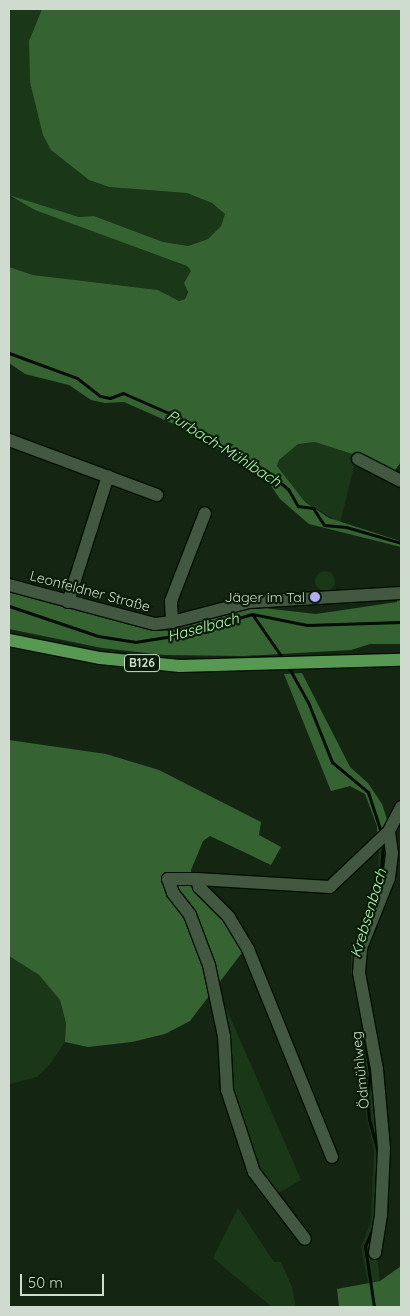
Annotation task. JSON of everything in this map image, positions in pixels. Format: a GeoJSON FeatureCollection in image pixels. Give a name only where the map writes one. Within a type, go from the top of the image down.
{"type":"FeatureCollection","features":[{"type":"Feature","properties":{"kind":"main road","name":"B126"},"geometry":{"type":"LineString","coordinates":[[9,640],[139,663],[204,666],[401,660]]}},
{"type":"Feature","properties":{"kind":"street"},"geometry":{"type":"LineString","coordinates":[[9,440],[157,495]]}},
{"type":"Feature","properties":{"kind":"street"},"geometry":{"type":"LineString","coordinates":[[358,459],[401,481]]}},
{"type":"Feature","properties":{"kind":"street"},"geometry":{"type":"LineString","coordinates":[[68,602],[108,476]]}},
{"type":"Feature","properties":{"kind":"street"},"geometry":{"type":"LineString","coordinates":[[172,622],[171,601],[204,513]]}},
{"type":"Feature","properties":{"kind":"street","name":"Leonfeldner Straße"},"geometry":{"type":"LineString","coordinates":[[9,585],[147,622],[172,622],[249,602],[401,593]]}},
{"type":"Feature","properties":{"kind":"street"},"geometry":{"type":"LineString","coordinates":[[304,1239],[272,1200],[254,1172],[230,1098],[225,1074],[224,1036],[209,965],[197,930],[173,893],[168,878],[330,887],[384,836],[401,807]]}},
{"type":"Feature","properties":{"kind":"street","name":"Ödmühlweg"},"geometry":{"type":"LineString","coordinates":[[376,1253],[381,1214],[384,1148],[377,1069],[359,968],[361,948],[389,878],[392,853],[384,836]]}},
{"type":"Feature","properties":{"kind":"street"},"geometry":{"type":"LineString","coordinates":[[197,879],[199,887],[229,917],[248,948],[332,1157]]}},
{"type":"Feature","properties":{"kind":"green space"},"geometry":{"type":"Polygon","coordinates":[[[9,9],[42,9],[29,41],[30,82],[51,150],[89,180],[109,187],[187,193],[212,203],[225,214],[221,226],[208,239],[188,246],[162,242],[94,216],[79,217],[9,195],[9,9]]]}},
{"type":"Feature","properties":{"kind":"green space"},"geometry":{"type":"Polygon","coordinates":[[[42,9],[401,9],[401,462],[393,473],[368,459],[315,442],[298,444],[279,460],[277,466],[305,502],[329,518],[397,540],[401,542],[401,547],[309,524],[280,499],[263,474],[176,425],[124,402],[105,403],[91,400],[69,385],[25,374],[9,363],[9,267],[33,275],[158,290],[179,301],[185,299],[188,292],[184,283],[191,271],[187,266],[35,210],[9,195],[79,217],[94,216],[163,242],[188,246],[208,239],[221,226],[225,214],[212,203],[187,193],[109,187],[89,180],[51,150],[43,135],[30,82],[29,41],[42,9]]]}},
{"type":"Feature","properties":{"kind":"green space"},"geometry":{"type":"Polygon","coordinates":[[[9,197],[187,266],[191,271],[185,299],[179,301],[158,290],[33,275],[9,267],[9,197]]]}},
{"type":"Feature","properties":{"kind":"green space"},"geometry":{"type":"Polygon","coordinates":[[[315,442],[357,455],[340,523],[305,502],[277,466],[279,460],[298,444],[315,442]]]}},
{"type":"Feature","properties":{"kind":"green space"},"geometry":{"type":"Polygon","coordinates":[[[325,571],[332,574],[335,581],[332,588],[325,591],[318,588],[315,581],[318,574],[325,571]]]}},
{"type":"Feature","properties":{"kind":"green space"},"geometry":{"type":"Polygon","coordinates":[[[9,591],[153,630],[170,631],[253,607],[316,614],[397,602],[397,598],[401,599],[401,644],[370,644],[351,650],[243,656],[164,655],[102,648],[9,629],[9,591]]]}},
{"type":"Feature","properties":{"kind":"green space"},"geometry":{"type":"Polygon","coordinates":[[[302,673],[350,767],[368,783],[382,804],[388,822],[377,838],[377,826],[365,794],[350,786],[331,791],[284,674],[302,673]]]}},
{"type":"Feature","properties":{"kind":"green space"},"geometry":{"type":"Polygon","coordinates":[[[9,740],[106,754],[159,770],[261,822],[259,835],[281,847],[271,865],[210,836],[203,841],[191,870],[191,887],[219,913],[244,950],[190,1021],[165,1034],[132,1042],[88,1047],[65,1042],[66,1023],[60,1000],[39,975],[9,956],[9,740]]]}},
{"type":"Feature","properties":{"kind":"green space"},"geometry":{"type":"Polygon","coordinates":[[[385,839],[386,876],[363,934],[362,996],[381,1148],[377,1257],[380,1281],[368,1283],[361,1247],[371,1222],[374,1151],[365,1108],[367,1074],[359,1005],[351,972],[351,956],[378,880],[379,846],[385,839]]]}},
{"type":"Feature","properties":{"kind":"green space"},"geometry":{"type":"Polygon","coordinates":[[[9,956],[39,975],[60,1000],[66,1023],[65,1042],[50,1064],[37,1077],[9,1084],[9,956]]]}},
{"type":"Feature","properties":{"kind":"green space"},"geometry":{"type":"Polygon","coordinates":[[[217,987],[301,1180],[275,1195],[258,1170],[234,1103],[217,987]]]}},
{"type":"Feature","properties":{"kind":"green space"},"geometry":{"type":"Polygon","coordinates":[[[238,1208],[274,1262],[281,1262],[292,1287],[296,1307],[272,1307],[213,1258],[238,1208]]]}},
{"type":"Feature","properties":{"kind":"green space"},"geometry":{"type":"Polygon","coordinates":[[[401,1266],[401,1307],[339,1307],[337,1289],[380,1281],[401,1266]]]}},
{"type":"Feature","properties":{"kind":"waterway","name":"Purbach-Mühlbach"},"geometry":{"type":"LineString","coordinates":[[9,353],[77,378],[100,396],[110,398],[123,393],[180,418],[195,432],[267,471],[288,489],[298,506],[313,508],[324,525],[346,527],[401,543]]}},
{"type":"Feature","properties":{"kind":"waterway","name":"Haselbach"},"geometry":{"type":"LineString","coordinates":[[9,606],[98,636],[135,642],[185,634],[252,614],[307,625],[401,622]]}},
{"type":"Feature","properties":{"kind":"waterway","name":"Krebsenbach"},"geometry":{"type":"LineString","coordinates":[[252,614],[284,660]]}},
{"type":"Feature","properties":{"kind":"waterway","name":"Krebsenbach"},"geometry":{"type":"LineString","coordinates":[[289,668],[308,702],[332,762],[368,792],[381,832]]}},
{"type":"Feature","properties":{"kind":"waterway","name":"Krebsenbach"},"geometry":{"type":"LineString","coordinates":[[380,884],[383,843]]}},
{"type":"Feature","properties":{"kind":"waterway","name":"Krebsenbach"},"geometry":{"type":"LineString","coordinates":[[353,974],[356,945]]}},
{"type":"Feature","properties":{"kind":"waterway","name":"Krebsenbach"},"geometry":{"type":"LineString","coordinates":[[361,1016],[370,1073],[367,1096],[369,1119],[378,1152]]}},
{"type":"Feature","properties":{"kind":"waterway","name":"Krebsenbach"},"geometry":{"type":"LineString","coordinates":[[373,1228],[365,1246],[374,1307]]}},
{"type":"Feature","properties":{"kind":"place","name":"Jäger im Tal"},"geometry":{"type":"Point","coordinates":[315,597]}}]}
